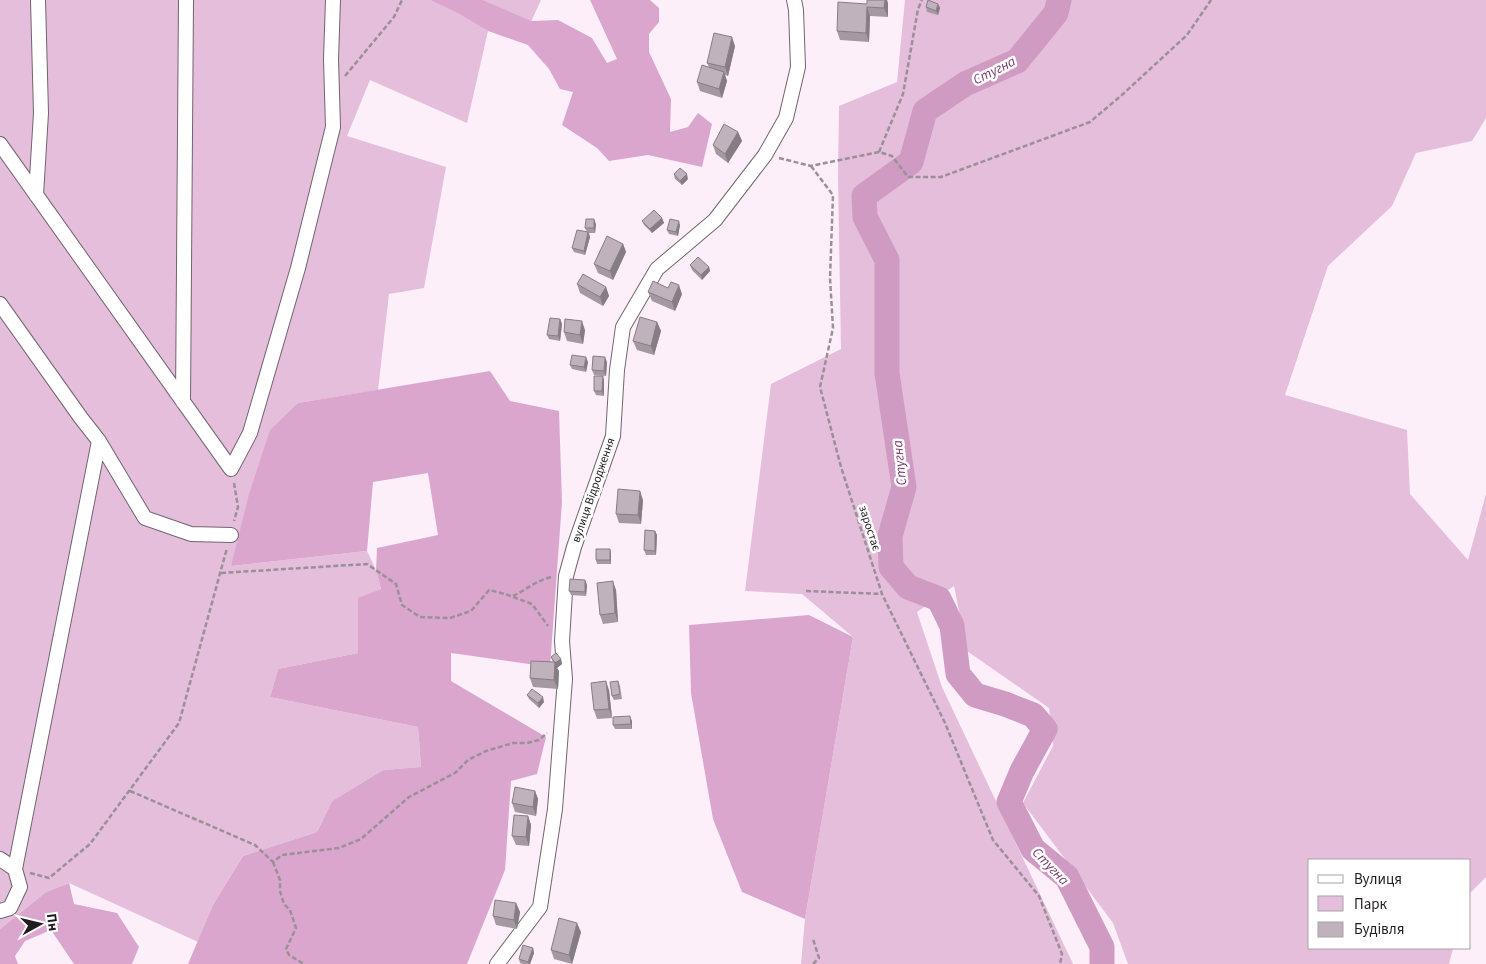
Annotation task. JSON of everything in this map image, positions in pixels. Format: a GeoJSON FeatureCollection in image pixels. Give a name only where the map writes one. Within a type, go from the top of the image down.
{"type":"FeatureCollection","features":[{"type":"Feature","properties":{"kind":"street"},"geometry":{"type":"LineString","coordinates":[[36,195],[41,113],[38,0]]}},
{"type":"Feature","properties":{"kind":"street"},"geometry":{"type":"LineString","coordinates":[[183,402],[186,0]]}},
{"type":"Feature","properties":{"kind":"street"},"geometry":{"type":"LineString","coordinates":[[0,144],[231,469],[250,433],[320,187],[333,127],[332,0]]}},
{"type":"Feature","properties":{"kind":"street","name":"вулиця Відродження"},"geometry":{"type":"LineString","coordinates":[[497,964],[540,906],[555,809],[565,679],[562,641],[566,576],[574,546],[613,436],[617,370],[623,327],[657,269],[715,220],[765,155],[786,118],[798,67],[794,0]]}},
{"type":"Feature","properties":{"kind":"street"},"geometry":{"type":"LineString","coordinates":[[0,304],[99,441],[145,518],[191,534],[231,534]]}},
{"type":"Feature","properties":{"kind":"street"},"geometry":{"type":"LineString","coordinates":[[0,911],[10,908],[20,887],[15,869],[99,441]]}},
{"type":"Feature","properties":{"kind":"street"},"geometry":{"type":"LineString","coordinates":[[0,859],[15,869]]}},
{"type":"Feature","properties":{"kind":"path"},"geometry":{"type":"LineString","coordinates":[[332,90],[394,17],[402,0]]}},
{"type":"Feature","properties":{"kind":"path"},"geometry":{"type":"LineString","coordinates":[[879,152],[903,94],[918,9],[922,0]]}},
{"type":"Feature","properties":{"kind":"path"},"geometry":{"type":"LineString","coordinates":[[765,155],[810,166],[879,152],[892,156],[908,177],[941,177],[1090,122],[1187,35],[1211,0]]}},
{"type":"Feature","properties":{"kind":"path","name":"заростає"},"geometry":{"type":"LineString","coordinates":[[810,166],[833,195],[830,278],[834,328],[820,386],[841,467],[882,594],[945,723],[993,840],[1039,896],[1062,954],[1060,964]]}},
{"type":"Feature","properties":{"kind":"path"},"geometry":{"type":"LineString","coordinates":[[15,869],[49,878],[90,844],[179,723],[238,507],[231,469]]}},
{"type":"Feature","properties":{"kind":"path"},"geometry":{"type":"LineString","coordinates":[[221,573],[366,564],[396,584],[402,605],[420,617],[450,618],[471,611],[489,590],[532,604],[542,620],[562,641]]}},
{"type":"Feature","properties":{"kind":"path"},"geometry":{"type":"LineString","coordinates":[[512,596],[549,577],[566,576]]}},
{"type":"Feature","properties":{"kind":"path"},"geometry":{"type":"LineString","coordinates":[[806,591],[882,594]]}},
{"type":"Feature","properties":{"kind":"path"},"geometry":{"type":"LineString","coordinates":[[273,862],[282,855],[340,848],[361,839],[409,797],[455,772],[468,760],[486,751],[513,743],[527,743],[539,740],[547,733]]}},
{"type":"Feature","properties":{"kind":"path"},"geometry":{"type":"LineString","coordinates":[[129,790],[254,845],[273,862],[280,880],[280,891],[284,904],[290,910],[296,928],[286,949],[288,955],[304,964]]}},
{"type":"Feature","properties":{"kind":"path"},"geometry":{"type":"LineString","coordinates":[[813,939],[819,958],[813,964]]}},
{"type":"Feature","properties":{"kind":"green space"},"geometry":{"type":"Polygon","coordinates":[[[0,0],[430,0],[458,12],[488,31],[467,123],[370,80],[347,136],[446,167],[424,288],[389,294],[378,390],[298,403],[231,566],[367,551],[376,570],[381,589],[358,599],[358,653],[278,669],[270,697],[418,727],[421,767],[383,770],[332,801],[317,832],[243,856],[213,905],[198,942],[69,883],[46,892],[0,929],[0,0]]]}},
{"type":"Feature","properties":{"kind":"green space"},"geometry":{"type":"Polygon","coordinates":[[[483,0],[541,0],[531,22],[483,0]]]}},
{"type":"Feature","properties":{"kind":"green space"},"geometry":{"type":"Polygon","coordinates":[[[905,0],[1486,0],[1486,118],[1472,141],[1416,153],[1392,206],[1328,266],[1285,395],[1407,430],[1410,494],[1468,560],[1486,494],[1486,877],[1471,892],[1471,859],[1308,859],[1308,949],[1453,949],[1449,964],[1128,964],[1113,923],[1023,803],[1053,746],[1049,708],[967,651],[954,586],[917,612],[942,687],[1073,964],[801,964],[805,919],[853,637],[802,594],[745,591],[771,384],[841,349],[838,177],[839,106],[897,82],[905,0]]]}},
{"type":"Feature","properties":{"kind":"shaded area"},"geometry":{"type":"Polygon","coordinates":[[[430,0],[483,0],[531,21],[558,20],[592,38],[607,63],[617,59],[590,0],[650,0],[659,8],[659,22],[649,34],[649,52],[671,99],[670,132],[688,127],[698,113],[712,124],[702,167],[648,155],[609,161],[597,148],[562,125],[573,92],[560,89],[549,69],[528,45],[488,31],[458,13],[430,0]]]}},
{"type":"Feature","properties":{"kind":"shaded area"},"geometry":{"type":"Polygon","coordinates":[[[490,371],[510,401],[559,411],[562,502],[550,667],[451,653],[451,681],[546,737],[537,774],[511,781],[505,870],[467,964],[188,964],[213,905],[243,856],[317,832],[332,801],[383,770],[421,767],[418,727],[270,697],[278,669],[358,653],[358,598],[381,589],[376,570],[377,548],[438,535],[428,473],[373,482],[367,551],[231,566],[249,494],[270,430],[298,403],[490,371]]]}},
{"type":"Feature","properties":{"kind":"shaded area"},"geometry":{"type":"Polygon","coordinates":[[[809,615],[853,637],[805,919],[742,892],[713,819],[691,693],[689,625],[809,615]]]}},
{"type":"Feature","properties":{"kind":"shaded area"},"geometry":{"type":"Polygon","coordinates":[[[69,883],[74,904],[117,913],[139,947],[132,964],[74,964],[51,930],[25,941],[15,956],[18,964],[0,964],[0,929],[46,892],[69,883]]]}},
{"type":"Feature","properties":{"kind":"building"},"geometry":{"type":"Polygon","coordinates":[[[867,0],[885,0],[884,8],[867,7],[866,33],[837,31],[838,2],[867,4],[867,0]]]}},
{"type":"Feature","properties":{"kind":"building"},"geometry":{"type":"Polygon","coordinates":[[[928,0],[938,4],[936,11],[926,7],[928,0]]]}},
{"type":"Feature","properties":{"kind":"building"},"geometry":{"type":"Polygon","coordinates":[[[714,33],[732,37],[725,67],[707,63],[714,33]]]}},
{"type":"Feature","properties":{"kind":"building"},"geometry":{"type":"Polygon","coordinates":[[[702,65],[724,72],[719,89],[697,82],[702,65]]]}},
{"type":"Feature","properties":{"kind":"building"},"geometry":{"type":"Polygon","coordinates":[[[724,124],[738,132],[725,154],[713,145],[724,124]]]}},
{"type":"Feature","properties":{"kind":"building"},"geometry":{"type":"Polygon","coordinates":[[[680,168],[687,174],[680,181],[674,174],[680,168]]]}},
{"type":"Feature","properties":{"kind":"building"},"geometry":{"type":"Polygon","coordinates":[[[654,210],[662,218],[650,229],[642,221],[654,210]]]}},
{"type":"Feature","properties":{"kind":"building"},"geometry":{"type":"Polygon","coordinates":[[[586,219],[594,219],[594,228],[585,228],[586,219]]]}},
{"type":"Feature","properties":{"kind":"building"},"geometry":{"type":"Polygon","coordinates":[[[670,219],[679,221],[676,232],[667,230],[670,219]]]}},
{"type":"Feature","properties":{"kind":"building"},"geometry":{"type":"Polygon","coordinates":[[[577,230],[588,232],[584,251],[572,248],[577,230]]]}},
{"type":"Feature","properties":{"kind":"building"},"geometry":{"type":"Polygon","coordinates":[[[607,236],[623,244],[610,271],[594,264],[607,236]]]}},
{"type":"Feature","properties":{"kind":"building"},"geometry":{"type":"Polygon","coordinates":[[[698,257],[709,267],[701,275],[690,265],[698,257]]]}},
{"type":"Feature","properties":{"kind":"building"},"geometry":{"type":"Polygon","coordinates":[[[583,274],[606,287],[600,297],[577,284],[583,274]]]}},
{"type":"Feature","properties":{"kind":"building"},"geometry":{"type":"Polygon","coordinates":[[[653,281],[668,288],[671,282],[679,285],[672,302],[648,292],[653,281]]]}},
{"type":"Feature","properties":{"kind":"building"},"geometry":{"type":"Polygon","coordinates":[[[640,317],[657,322],[651,346],[633,341],[640,317]]]}},
{"type":"Feature","properties":{"kind":"building"},"geometry":{"type":"Polygon","coordinates":[[[550,318],[560,319],[558,336],[547,335],[550,318]]]}},
{"type":"Feature","properties":{"kind":"building"},"geometry":{"type":"Polygon","coordinates":[[[565,319],[582,321],[580,335],[564,332],[565,319]]]}},
{"type":"Feature","properties":{"kind":"building"},"geometry":{"type":"Polygon","coordinates":[[[572,355],[586,357],[584,367],[570,365],[572,355]]]}},
{"type":"Feature","properties":{"kind":"building"},"geometry":{"type":"Polygon","coordinates":[[[593,356],[605,357],[604,371],[592,370],[593,356]]]}},
{"type":"Feature","properties":{"kind":"building"},"geometry":{"type":"Polygon","coordinates":[[[594,376],[603,376],[602,391],[594,391],[594,376]]]}},
{"type":"Feature","properties":{"kind":"building"},"geometry":{"type":"Polygon","coordinates":[[[618,489],[640,491],[638,515],[616,514],[618,489]]]}},
{"type":"Feature","properties":{"kind":"building"},"geometry":{"type":"Polygon","coordinates":[[[645,530],[655,531],[655,551],[644,550],[645,530]]]}},
{"type":"Feature","properties":{"kind":"building"},"geometry":{"type":"Polygon","coordinates":[[[596,549],[610,549],[610,560],[596,560],[596,549]]]}},
{"type":"Feature","properties":{"kind":"building"},"geometry":{"type":"Polygon","coordinates":[[[570,579],[585,580],[585,592],[569,591],[570,579]]]}},
{"type":"Feature","properties":{"kind":"building"},"geometry":{"type":"Polygon","coordinates":[[[613,581],[615,613],[600,615],[597,583],[613,581]]]}},
{"type":"Feature","properties":{"kind":"building"},"geometry":{"type":"Polygon","coordinates":[[[556,653],[561,659],[555,663],[551,657],[556,653]]]}},
{"type":"Feature","properties":{"kind":"building"},"geometry":{"type":"Polygon","coordinates":[[[531,661],[555,662],[554,680],[530,678],[531,661]]]}},
{"type":"Feature","properties":{"kind":"building"},"geometry":{"type":"Polygon","coordinates":[[[606,681],[609,709],[594,710],[591,683],[606,681]]]}},
{"type":"Feature","properties":{"kind":"building"},"geometry":{"type":"Polygon","coordinates":[[[618,681],[620,694],[612,696],[610,682],[618,681]]]}},
{"type":"Feature","properties":{"kind":"building"},"geometry":{"type":"Polygon","coordinates":[[[532,689],[543,697],[538,703],[527,695],[532,689]]]}},
{"type":"Feature","properties":{"kind":"building"},"geometry":{"type":"Polygon","coordinates":[[[630,716],[631,724],[613,725],[613,717],[630,716]]]}},
{"type":"Feature","properties":{"kind":"building"},"geometry":{"type":"Polygon","coordinates":[[[515,787],[535,791],[533,807],[512,803],[515,787]]]}},
{"type":"Feature","properties":{"kind":"building"},"geometry":{"type":"Polygon","coordinates":[[[514,815],[528,816],[526,837],[512,836],[514,815]]]}},
{"type":"Feature","properties":{"kind":"building"},"geometry":{"type":"Polygon","coordinates":[[[495,900],[516,903],[514,920],[493,916],[495,900]]]}},
{"type":"Feature","properties":{"kind":"building"},"geometry":{"type":"Polygon","coordinates":[[[559,918],[577,923],[569,955],[551,950],[559,918]]]}},
{"type":"Feature","properties":{"kind":"building"},"geometry":{"type":"Polygon","coordinates":[[[523,945],[533,948],[528,962],[519,959],[523,945]]]}},
{"type":"Feature","properties":{"kind":"waterway","name":"Стугна"},"geometry":{"type":"LineString","coordinates":[[1059,0],[1056,13],[1017,61],[965,84],[925,111],[911,162],[864,196],[865,217],[887,260],[887,373],[904,487],[890,536],[891,567],[908,587],[939,599],[952,626],[958,674],[975,695],[1033,715],[1045,729],[1022,771],[1009,802],[1033,849],[1067,877],[1102,947],[1102,964]]}}]}
